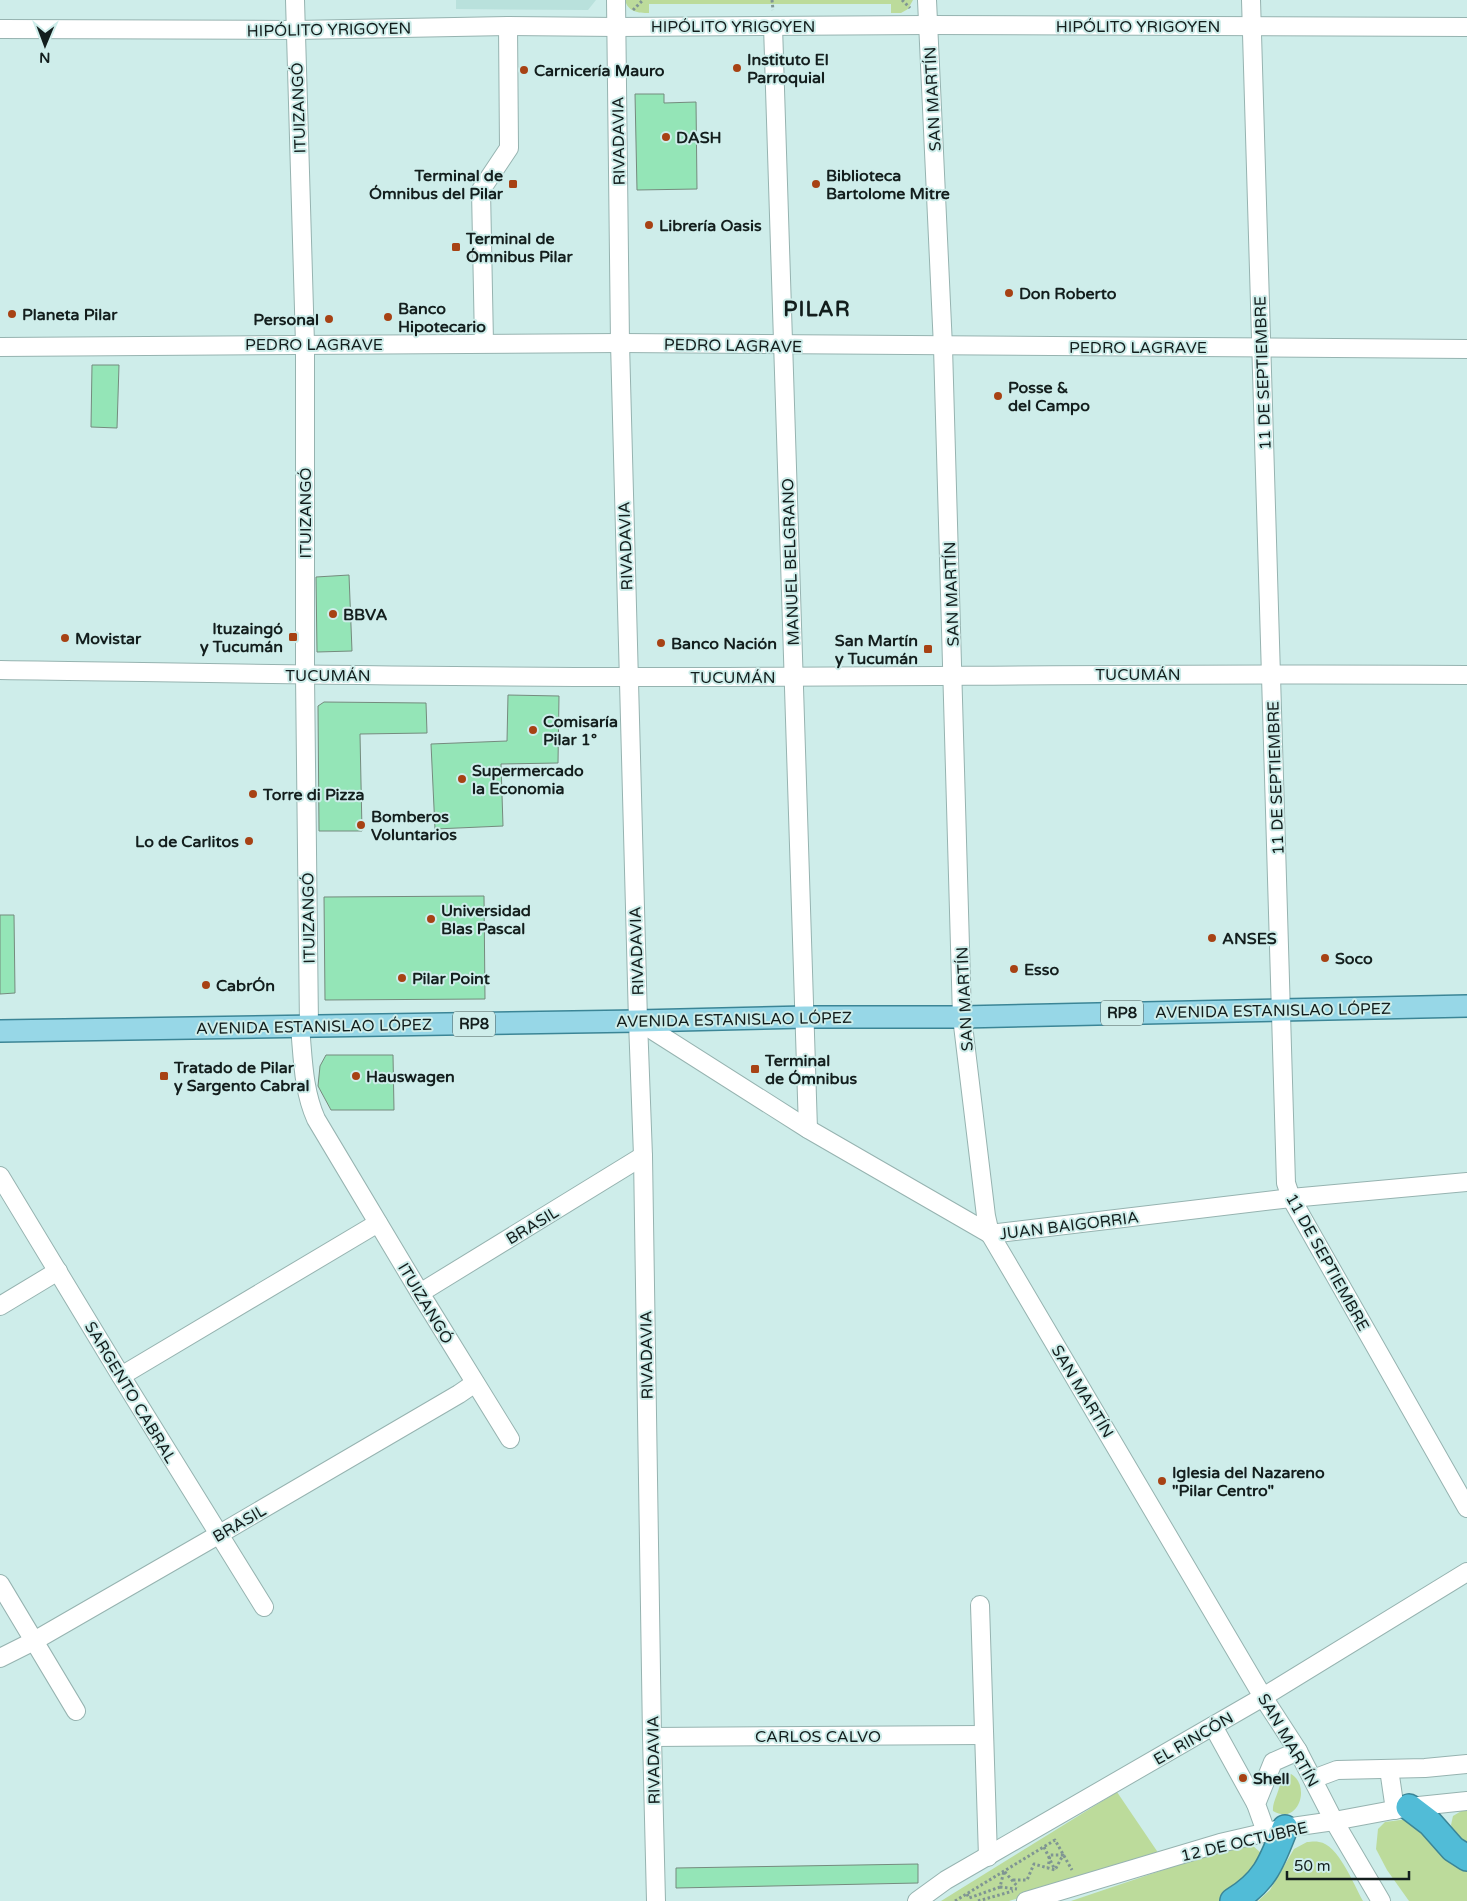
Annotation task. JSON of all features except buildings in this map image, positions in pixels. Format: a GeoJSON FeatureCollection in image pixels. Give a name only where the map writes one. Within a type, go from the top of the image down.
{"type":"FeatureCollection","features":[{"type":"Feature","properties":{"kind":"highway"},"geometry":{"type":"LineString","coordinates":[[1402,1809],[1430,1823],[1453,1849],[1467,1858]]}},
{"type":"Feature","properties":{"kind":"highway"},"geometry":{"type":"LineString","coordinates":[[1233,1901],[1257,1883],[1270,1866],[1276,1830]]}},
{"type":"Feature","properties":{"kind":"main road","name":"AVENIDA ESTANISLAO LÓPEZ"},"geometry":{"type":"LineString","coordinates":[[0,1031],[638,1022],[805,1017],[962,1016],[1467,1006]]}},
{"type":"Feature","properties":{"kind":"street","name":"ITUIZANGÓ"},"geometry":{"type":"LineString","coordinates":[[294,0],[305,344],[305,1027],[307,1092],[316,1119],[510,1439]]}},
{"type":"Feature","properties":{"kind":"street","name":"RIVADAVIA"},"geometry":{"type":"LineString","coordinates":[[616,0],[620,343],[643,1156],[656,1901]]}},
{"type":"Feature","properties":{"kind":"street","name":"SAN MARTÍN"},"geometry":{"type":"LineString","coordinates":[[927,0],[943,347],[954,676],[962,1016],[986,1216],[990,1234],[1263,1697],[1298,1751],[1334,1821],[1378,1896]]}},
{"type":"Feature","properties":{"kind":"street","name":"11 DE SEPTIEMBRE"},"geometry":{"type":"LineString","coordinates":[[1251,0],[1272,674],[1284,1171],[1291,1198],[1467,1508]]}},
{"type":"Feature","properties":{"kind":"street","name":"HIPÓLITO YRIGOYEN"},"geometry":{"type":"LineString","coordinates":[[0,29],[295,30],[508,26],[928,25],[1467,27]]}},
{"type":"Feature","properties":{"kind":"street"},"geometry":{"type":"LineString","coordinates":[[484,344],[481,190],[509,148],[508,26]]}},
{"type":"Feature","properties":{"kind":"street","name":"MANUEL BELGRANO"},"geometry":{"type":"LineString","coordinates":[[773,26],[808,1129]]}},
{"type":"Feature","properties":{"kind":"street","name":"PEDRO LAGRAVE"},"geometry":{"type":"LineString","coordinates":[[0,347],[620,343],[783,346],[1467,349]]}},
{"type":"Feature","properties":{"kind":"street","name":"TUCUMÁN"},"geometry":{"type":"LineString","coordinates":[[0,670],[306,675],[629,677],[1467,675]]}},
{"type":"Feature","properties":{"kind":"street","name":"JUAN BAIGORRIA"},"geometry":{"type":"LineString","coordinates":[[638,1022],[808,1129],[990,1234],[1291,1198],[1467,1182]]}},
{"type":"Feature","properties":{"kind":"street","name":"BRASIL"},"geometry":{"type":"LineString","coordinates":[[420,1293],[643,1156]]}},
{"type":"Feature","properties":{"kind":"street","name":"SARGENTO CABRAL"},"geometry":{"type":"LineString","coordinates":[[0,1176],[218,1535],[264,1607]]}},
{"type":"Feature","properties":{"kind":"street"},"geometry":{"type":"LineString","coordinates":[[121,1376],[378,1223]]}},
{"type":"Feature","properties":{"kind":"street"},"geometry":{"type":"LineString","coordinates":[[0,1306],[58,1271]]}},
{"type":"Feature","properties":{"kind":"street","name":"BRASIL"},"geometry":{"type":"LineString","coordinates":[[0,1658],[218,1535],[475,1383]]}},
{"type":"Feature","properties":{"kind":"street","name":"EL RINCÓN"},"geometry":{"type":"LineString","coordinates":[[917,1901],[946,1880],[1263,1697],[1467,1572]]}},
{"type":"Feature","properties":{"kind":"street"},"geometry":{"type":"LineString","coordinates":[[0,1584],[76,1711]]}},
{"type":"Feature","properties":{"kind":"street"},"geometry":{"type":"LineString","coordinates":[[980,1605],[988,1857]]}},
{"type":"Feature","properties":{"kind":"street"},"geometry":{"type":"LineString","coordinates":[[1213,1726],[1256,1804],[1276,1830]]}},
{"type":"Feature","properties":{"kind":"street","name":"CARLOS CALVO"},"geometry":{"type":"LineString","coordinates":[[652,1738],[984,1735]]}},
{"type":"Feature","properties":{"kind":"street"},"geometry":{"type":"LineString","coordinates":[[1256,1804],[1273,1762],[1298,1751]]}},
{"type":"Feature","properties":{"kind":"street"},"geometry":{"type":"LineString","coordinates":[[1313,1780],[1337,1770],[1467,1764]]}},
{"type":"Feature","properties":{"kind":"street"},"geometry":{"type":"LineString","coordinates":[[1389,1768],[1402,1809]]}},
{"type":"Feature","properties":{"kind":"street","name":"12 DE OCTUBRE"},"geometry":{"type":"LineString","coordinates":[[1026,1901],[1220,1843],[1276,1830],[1467,1800]]}},
{"type":"Feature","properties":{"kind":"path"},"geometry":{"type":"LineString","coordinates":[[969,1898],[1004,1871],[1055,1840],[1073,1873]]}},
{"type":"Feature","properties":{"kind":"path"},"geometry":{"type":"LineString","coordinates":[[1044,1846],[1059,1878]]}},
{"type":"Feature","properties":{"kind":"path"},"geometry":{"type":"LineString","coordinates":[[1048,1868],[1050,1855],[1063,1855]]}},
{"type":"Feature","properties":{"kind":"path"},"geometry":{"type":"LineString","coordinates":[[1055,1870],[1063,1855]]}},
{"type":"Feature","properties":{"kind":"path"},"geometry":{"type":"LineString","coordinates":[[1012,1880],[1027,1880],[1034,1864],[1055,1870]]}},
{"type":"Feature","properties":{"kind":"path"},"geometry":{"type":"LineString","coordinates":[[955,1901],[1000,1887],[1020,1889],[1004,1871]]}},
{"type":"Feature","properties":{"kind":"path"},"geometry":{"type":"LineString","coordinates":[[1000,1887],[1004,1871]]}},
{"type":"Feature","properties":{"kind":"shaded area"},"geometry":{"type":"Polygon","coordinates":[[[456,0],[596,0],[588,10],[456,9],[456,0]]]}},
{"type":"Feature","properties":{"kind":"green space"},"geometry":{"type":"Polygon","coordinates":[[[625,0],[913,0],[908,9],[901,13],[891,13],[891,4],[649,4],[649,13],[637,12],[631,9],[625,0]]]}},
{"type":"Feature","properties":{"kind":"green space"},"geometry":{"type":"Polygon","coordinates":[[[1291,1774],[1297,1779],[1300,1787],[1299,1802],[1290,1813],[1282,1814],[1273,1811],[1281,1779],[1291,1774]]]}},
{"type":"Feature","properties":{"kind":"green space"},"geometry":{"type":"Polygon","coordinates":[[[1117,1792],[1159,1854],[1009,1901],[941,1901],[1117,1792]]]}},
{"type":"Feature","properties":{"kind":"green space"},"geometry":{"type":"Polygon","coordinates":[[[1463,1810],[1467,1810],[1467,1845],[1455,1834],[1451,1825],[1453,1816],[1463,1810]]]}},
{"type":"Feature","properties":{"kind":"green space"},"geometry":{"type":"Polygon","coordinates":[[[1408,1819],[1467,1863],[1467,1901],[1409,1901],[1387,1870],[1376,1849],[1378,1829],[1385,1822],[1408,1819]]]}},
{"type":"Feature","properties":{"kind":"green space"},"geometry":{"type":"Polygon","coordinates":[[[1307,1842],[1326,1844],[1333,1850],[1345,1866],[1363,1901],[1258,1901],[1270,1890],[1294,1849],[1307,1842]]]}},
{"type":"Feature","properties":{"kind":"green space"},"geometry":{"type":"Polygon","coordinates":[[[1252,1845],[1261,1853],[1264,1869],[1224,1901],[1071,1901],[1234,1846],[1252,1845]]]}},
{"type":"Feature","properties":{"kind":"place","name":"Instituto El Parroquial"},"geometry":{"type":"Point","coordinates":[737,68]}},
{"type":"Feature","properties":{"kind":"place","name":"Carnicería Mauro"},"geometry":{"type":"Point","coordinates":[524,70]}},
{"type":"Feature","properties":{"kind":"place","name":"DASH"},"geometry":{"type":"Point","coordinates":[666,137]}},
{"type":"Feature","properties":{"kind":"place","name":"Terminal de Ómnibus del Pilar"},"geometry":{"type":"Point","coordinates":[513,184]}},
{"type":"Feature","properties":{"kind":"place","name":"Biblioteca Bartolome Mitre"},"geometry":{"type":"Point","coordinates":[816,184]}},
{"type":"Feature","properties":{"kind":"place","name":"Librería Oasis"},"geometry":{"type":"Point","coordinates":[649,225]}},
{"type":"Feature","properties":{"kind":"place","name":"Terminal de Ómnibus Pilar"},"geometry":{"type":"Point","coordinates":[456,247]}},
{"type":"Feature","properties":{"kind":"place","name":"Don Roberto"},"geometry":{"type":"Point","coordinates":[1009,293]}},
{"type":"Feature","properties":{"kind":"place","name":"Planeta Pilar"},"geometry":{"type":"Point","coordinates":[12,314]}},
{"type":"Feature","properties":{"kind":"place","name":"Banco Hipotecario"},"geometry":{"type":"Point","coordinates":[388,317]}},
{"type":"Feature","properties":{"kind":"place","name":"Personal"},"geometry":{"type":"Point","coordinates":[329,319]}},
{"type":"Feature","properties":{"kind":"place","name":"Posse & del Campo"},"geometry":{"type":"Point","coordinates":[998,396]}},
{"type":"Feature","properties":{"kind":"place","name":"BBVA"},"geometry":{"type":"Point","coordinates":[333,614]}},
{"type":"Feature","properties":{"kind":"place","name":"Ituzaingó y Tucumán"},"geometry":{"type":"Point","coordinates":[293,637]}},
{"type":"Feature","properties":{"kind":"place","name":"Movistar"},"geometry":{"type":"Point","coordinates":[65,638]}},
{"type":"Feature","properties":{"kind":"place","name":"Banco Nación"},"geometry":{"type":"Point","coordinates":[661,643]}},
{"type":"Feature","properties":{"kind":"place","name":"San Martín y Tucumán"},"geometry":{"type":"Point","coordinates":[928,649]}},
{"type":"Feature","properties":{"kind":"place","name":"Comisaría Pilar 1°"},"geometry":{"type":"Point","coordinates":[533,730]}},
{"type":"Feature","properties":{"kind":"place","name":"Supermercado la Economia"},"geometry":{"type":"Point","coordinates":[462,779]}},
{"type":"Feature","properties":{"kind":"place","name":"Torre di Pizza"},"geometry":{"type":"Point","coordinates":[253,794]}},
{"type":"Feature","properties":{"kind":"place","name":"Bomberos Voluntarios"},"geometry":{"type":"Point","coordinates":[361,825]}},
{"type":"Feature","properties":{"kind":"place","name":"Lo de Carlitos"},"geometry":{"type":"Point","coordinates":[249,841]}},
{"type":"Feature","properties":{"kind":"place","name":"Universidad Blas Pascal"},"geometry":{"type":"Point","coordinates":[431,919]}},
{"type":"Feature","properties":{"kind":"place","name":"ANSES"},"geometry":{"type":"Point","coordinates":[1212,938]}},
{"type":"Feature","properties":{"kind":"place","name":"Soco"},"geometry":{"type":"Point","coordinates":[1325,958]}},
{"type":"Feature","properties":{"kind":"place","name":"Esso"},"geometry":{"type":"Point","coordinates":[1014,969]}},
{"type":"Feature","properties":{"kind":"place","name":"Pilar Point"},"geometry":{"type":"Point","coordinates":[402,978]}},
{"type":"Feature","properties":{"kind":"place","name":"CabrÓn"},"geometry":{"type":"Point","coordinates":[206,985]}},
{"type":"Feature","properties":{"kind":"place","name":"Terminal de Ómnibus"},"geometry":{"type":"Point","coordinates":[755,1069]}},
{"type":"Feature","properties":{"kind":"place","name":"Tratado de Pilar y Sargento Cabral"},"geometry":{"type":"Point","coordinates":[164,1076]}},
{"type":"Feature","properties":{"kind":"place","name":"Hauswagen"},"geometry":{"type":"Point","coordinates":[356,1076]}},
{"type":"Feature","properties":{"kind":"place","name":"Iglesia del Nazareno \"Pilar Centro\""},"geometry":{"type":"Point","coordinates":[1162,1481]}},
{"type":"Feature","properties":{"kind":"place","name":"Shell"},"geometry":{"type":"Point","coordinates":[1243,1778]}},
{"type":"Feature","properties":{"kind":"district","name":"PILAR"},"geometry":{"type":"Point","coordinates":[817,309]}}]}
